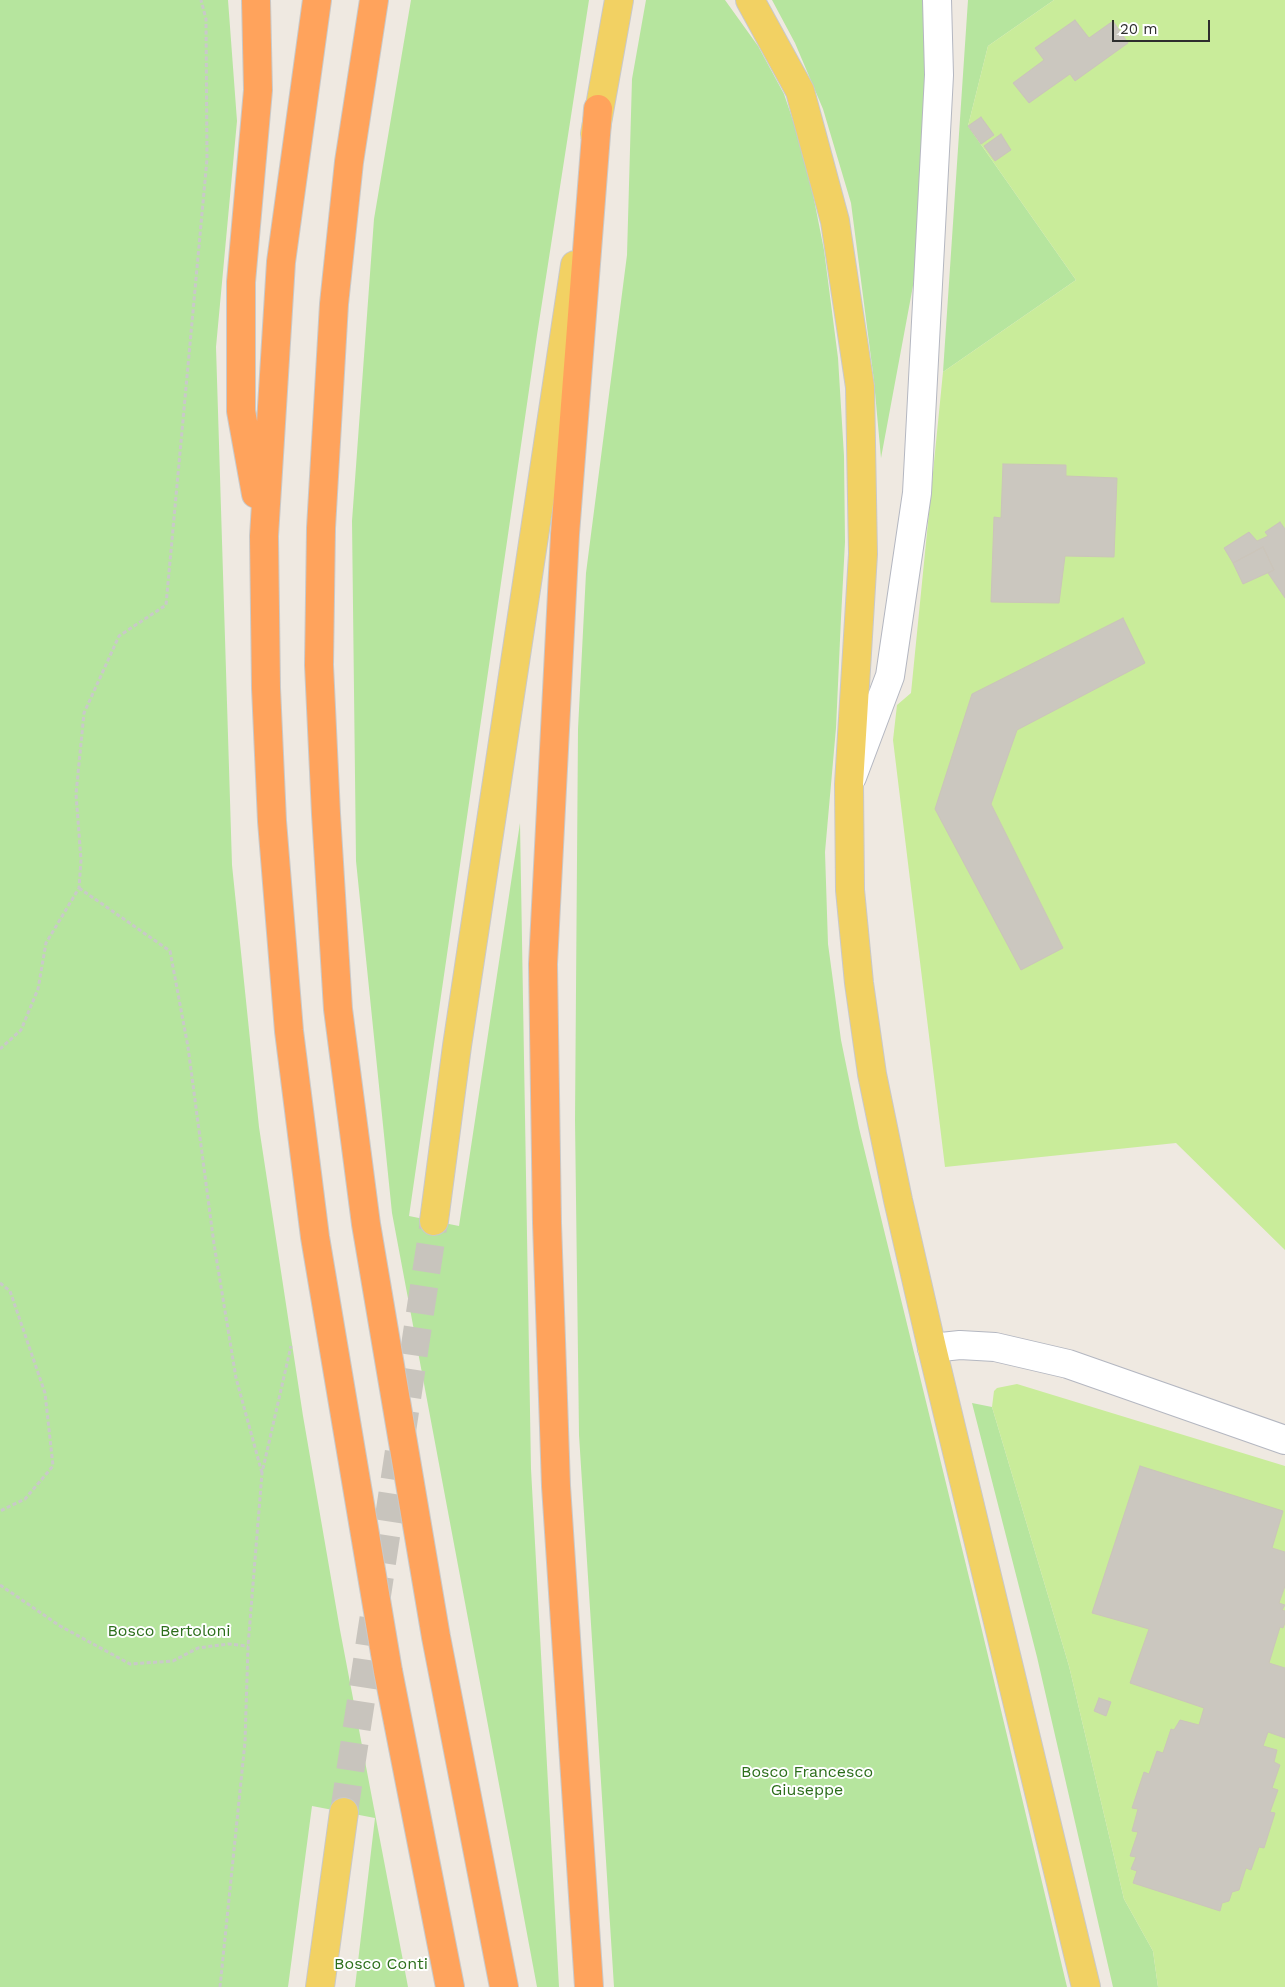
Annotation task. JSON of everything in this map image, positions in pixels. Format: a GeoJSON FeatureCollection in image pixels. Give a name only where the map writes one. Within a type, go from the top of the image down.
{"type":"FeatureCollection","features":[{"type":"Feature","properties":{"kind":"highway"},"geometry":{"type":"LineString","coordinates":[[256,0],[258,90],[241,282],[241,411],[264,536]]}},
{"type":"Feature","properties":{"kind":"highway"},"geometry":{"type":"LineString","coordinates":[[317,0],[281,262],[264,536],[266,688],[272,821],[289,1031],[315,1237],[388,1671],[450,1987]]}},
{"type":"Feature","properties":{"kind":"highway"},"geometry":{"type":"LineString","coordinates":[[374,0],[349,162],[336,285],[320,528],[319,665],[338,1009],[366,1224],[436,1637],[504,1987]]}},
{"type":"Feature","properties":{"kind":"highway"},"geometry":{"type":"LineString","coordinates":[[589,1987],[556,1486],[547,1223],[543,964],[565,534],[598,109]]}},
{"type":"Feature","properties":{"kind":"main road"},"geometry":{"type":"LineString","coordinates":[[434,1221],[462,1016],[598,109],[619,0]]}},
{"type":"Feature","properties":{"kind":"main road"},"geometry":{"type":"LineString","coordinates":[[750,0],[800,90],[835,221],[860,387],[863,554],[849,784],[850,890],[859,983],[871,1065],[898,1200],[932,1348],[1086,1987]]}},
{"type":"Feature","properties":{"kind":"main road"},"geometry":{"type":"LineString","coordinates":[[320,1987],[344,1812]]}},
{"type":"Feature","properties":{"kind":"street"},"geometry":{"type":"LineString","coordinates":[[849,784],[890,676],[917,493],[939,75],[937,0]]}},
{"type":"Feature","properties":{"kind":"street"},"geometry":{"type":"LineString","coordinates":[[932,1348],[960,1345],[995,1347],[1068,1364],[1285,1440]]}},
{"type":"Feature","properties":{"kind":"path"},"geometry":{"type":"LineString","coordinates":[[0,1049],[21,1030],[38,989],[46,943],[78,888],[81,860],[76,794],[84,713],[119,636],[166,605],[207,158],[206,18],[201,0]]}},
{"type":"Feature","properties":{"kind":"path"},"geometry":{"type":"LineString","coordinates":[[78,888],[170,951],[188,1047],[214,1244],[236,1378],[262,1473]]}},
{"type":"Feature","properties":{"kind":"path"},"geometry":{"type":"LineString","coordinates":[[0,1282],[10,1291],[45,1393],[53,1466],[25,1499],[0,1511]]}},
{"type":"Feature","properties":{"kind":"path"},"geometry":{"type":"LineString","coordinates":[[220,1987],[245,1742],[248,1646],[262,1473],[291,1346]]}},
{"type":"Feature","properties":{"kind":"path"},"geometry":{"type":"LineString","coordinates":[[0,1585],[60,1626],[130,1664],[173,1661],[198,1648],[228,1644],[248,1646]]}},
{"type":"Feature","properties":{"kind":"green space","name":"Bosco Bertoloni"},"geometry":{"type":"Polygon","coordinates":[[[0,0],[228,0],[237,121],[216,347],[232,865],[259,1127],[303,1416],[340,1630],[408,1987],[355,1987],[375,1818],[312,1806],[288,1987],[0,1987],[0,0]]]}},
{"type":"Feature","properties":{"kind":"green space"},"geometry":{"type":"Polygon","coordinates":[[[411,0],[589,0],[537,335],[409,1216],[459,1226],[520,823],[531,1469],[559,1987],[537,1987],[392,1213],[356,861],[352,521],[374,219],[411,0]]]}},
{"type":"Feature","properties":{"kind":"green space","name":"Bosco Francesco Giuseppe"},"geometry":{"type":"Polygon","coordinates":[[[646,0],[725,0],[758,46],[784,94],[806,159],[824,250],[838,358],[844,456],[845,542],[836,728],[825,852],[828,944],[841,1040],[859,1128],[1067,1987],[614,1987],[579,1435],[575,1120],[578,729],[586,573],[627,255],[632,79],[646,0]]]}},
{"type":"Feature","properties":{"kind":"green space"},"geometry":{"type":"Polygon","coordinates":[[[772,0],[926,0],[928,74],[920,248],[881,458],[874,381],[851,203],[823,109],[795,43],[772,0]]]}},
{"type":"Feature","properties":{"kind":"green space"},"geometry":{"type":"Polygon","coordinates":[[[968,0],[1054,0],[988,46],[968,126],[1076,280],[943,372],[968,0]]]}},
{"type":"Feature","properties":{"kind":"green space"},"geometry":{"type":"Polygon","coordinates":[[[1054,0],[1285,0],[1285,1250],[1176,1143],[945,1167],[893,740],[897,705],[911,693],[943,372],[1076,280],[968,126],[988,46],[1054,0]]]}},
{"type":"Feature","properties":{"kind":"green space"},"geometry":{"type":"Polygon","coordinates":[[[1017,1384],[1285,1466],[1285,1987],[1158,1987],[1153,1951],[1124,1899],[1069,1666],[992,1407],[994,1391],[997,1388],[1017,1384]]]}},
{"type":"Feature","properties":{"kind":"green space"},"geometry":{"type":"Polygon","coordinates":[[[972,1403],[992,1407],[1069,1666],[1124,1899],[1153,1951],[1158,1987],[1113,1987],[1037,1657],[972,1403]]]}},
{"type":"Feature","properties":{"kind":"building"},"geometry":{"type":"Polygon","coordinates":[[[1075,20],[1089,38],[1113,21],[1128,43],[1075,81],[1070,74],[1029,103],[1013,83],[1044,60],[1035,48],[1075,20]]]}},
{"type":"Feature","properties":{"kind":"building"},"geometry":{"type":"Polygon","coordinates":[[[981,117],[994,135],[981,144],[968,126],[981,117]]]}},
{"type":"Feature","properties":{"kind":"building"},"geometry":{"type":"Polygon","coordinates":[[[1001,134],[1011,150],[995,161],[984,146],[1001,134]]]}},
{"type":"Feature","properties":{"kind":"building"},"geometry":{"type":"Polygon","coordinates":[[[1003,464],[1066,465],[1066,476],[1117,478],[1114,557],[1065,556],[1059,603],[991,602],[994,517],[1001,518],[1003,464]]]}},
{"type":"Feature","properties":{"kind":"building"},"geometry":{"type":"Polygon","coordinates":[[[1280,522],[1285,529],[1285,598],[1268,573],[1274,570],[1263,547],[1233,563],[1224,548],[1249,532],[1257,541],[1268,536],[1265,532],[1280,522]]]}},
{"type":"Feature","properties":{"kind":"building"},"geometry":{"type":"Polygon","coordinates":[[[1263,547],[1274,570],[1243,584],[1233,563],[1263,547]]]}},
{"type":"Feature","properties":{"kind":"building"},"geometry":{"type":"Polygon","coordinates":[[[1123,618],[1145,663],[1017,730],[991,804],[1063,948],[1021,970],[935,809],[972,694],[1123,618]]]}},
{"type":"Feature","properties":{"kind":"building"},"geometry":{"type":"Polygon","coordinates":[[[1140,1466],[1283,1511],[1272,1548],[1285,1552],[1285,1586],[1279,1603],[1285,1605],[1282,1610],[1285,1611],[1285,1623],[1283,1628],[1280,1627],[1269,1663],[1285,1668],[1285,1738],[1268,1732],[1263,1746],[1277,1750],[1274,1762],[1280,1765],[1272,1788],[1278,1790],[1270,1812],[1275,1813],[1264,1848],[1259,1847],[1251,1870],[1246,1868],[1239,1890],[1232,1892],[1229,1901],[1222,1903],[1220,1911],[1133,1883],[1137,1871],[1131,1869],[1136,1857],[1130,1856],[1138,1832],[1132,1831],[1138,1809],[1132,1808],[1144,1772],[1149,1774],[1157,1751],[1163,1753],[1171,1729],[1174,1730],[1180,1720],[1199,1725],[1204,1708],[1130,1683],[1149,1629],[1092,1613],[1140,1466]]]}},
{"type":"Feature","properties":{"kind":"building"},"geometry":{"type":"Polygon","coordinates":[[[1099,1698],[1111,1702],[1106,1716],[1094,1711],[1099,1698]]]}},
{"type":"Feature","properties":{"kind":"tunnel"},"geometry":{"type":"LineString","coordinates":[[344,1812],[434,1221]]}},
{"type":"Feature","properties":{"kind":"park label","name":"Bosco Conti"},"geometry":{"type":"Point","coordinates":[381,1964]}}]}
